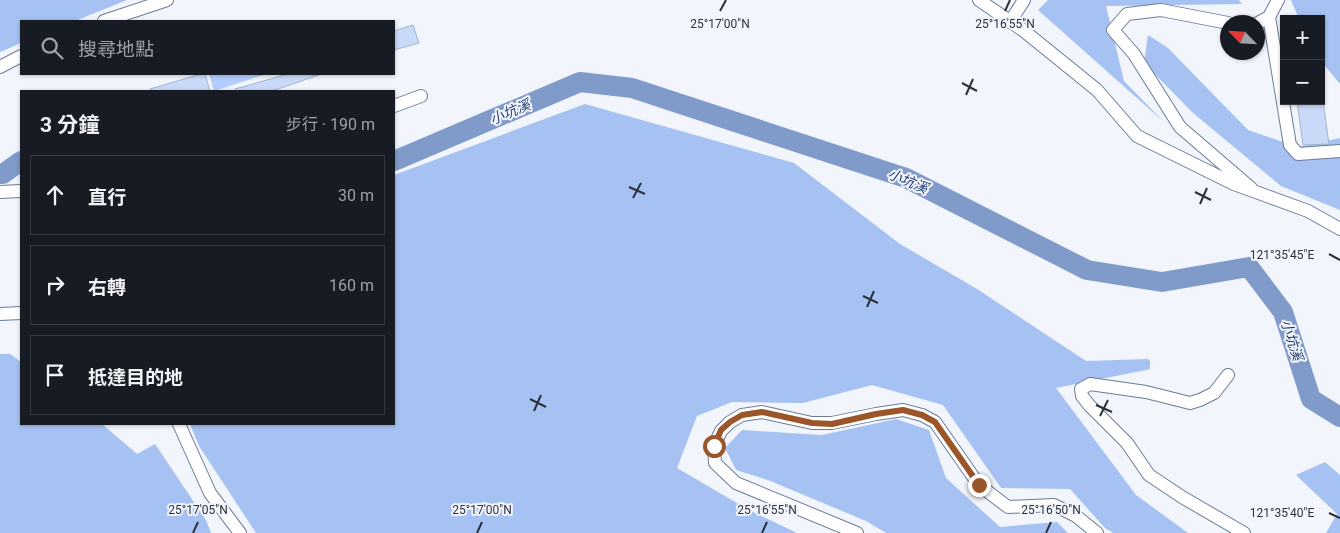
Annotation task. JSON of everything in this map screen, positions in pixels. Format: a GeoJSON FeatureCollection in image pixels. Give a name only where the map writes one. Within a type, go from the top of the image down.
{"type":"FeatureCollection","features":[{"type":"Feature","properties":{"kind":"street"},"geometry":{"type":"LineString","coordinates":[[107,20],[167,0]]}},
{"type":"Feature","properties":{"kind":"street"},"geometry":{"type":"LineString","coordinates":[[979,0],[1024,31],[1096,90],[1137,136],[1234,184],[1308,211],[1340,229]]}},
{"type":"Feature","properties":{"kind":"street"},"geometry":{"type":"LineString","coordinates":[[1010,22],[1024,0]]}},
{"type":"Feature","properties":{"kind":"street"},"geometry":{"type":"LineString","coordinates":[[1265,17],[1278,0]]}},
{"type":"Feature","properties":{"kind":"street"},"geometry":{"type":"LineString","coordinates":[[1220,21],[1161,10],[1127,14],[1113,30],[1134,54],[1180,127],[1257,193]]}},
{"type":"Feature","properties":{"kind":"street"},"geometry":{"type":"LineString","coordinates":[[1265,29],[1290,145],[1298,154],[1340,151]]}},
{"type":"Feature","properties":{"kind":"street"},"geometry":{"type":"LineString","coordinates":[[0,67],[20,57]]}},
{"type":"Feature","properties":{"kind":"street"},"geometry":{"type":"LineString","coordinates":[[395,106],[422,96]]}},
{"type":"Feature","properties":{"kind":"street"},"geometry":{"type":"LineString","coordinates":[[0,192],[20,191]]}},
{"type":"Feature","properties":{"kind":"street"},"geometry":{"type":"LineString","coordinates":[[0,314],[20,313]]}},
{"type":"Feature","properties":{"kind":"street"},"geometry":{"type":"LineString","coordinates":[[1228,375],[1214,393],[1190,403],[1146,392],[1090,384],[1081,390],[1082,396],[1089,405],[1127,443],[1149,475],[1182,497],[1244,533]]}},
{"type":"Feature","properties":{"kind":"street"},"geometry":{"type":"LineString","coordinates":[[857,533],[736,483],[716,463],[714,446],[721,430],[742,415],[762,412],[832,424],[903,410],[922,415],[935,422],[979,485],[1008,507],[1054,505],[1076,516],[1097,533]]}},
{"type":"Feature","properties":{"kind":"street"},"geometry":{"type":"LineString","coordinates":[[180,425],[210,494],[240,533]]}},
{"type":"Feature","properties":{"kind":"shaded area"},"geometry":{"type":"Polygon","coordinates":[[[0,0],[127,0],[77,20],[20,20],[20,43],[0,52],[0,0]]]}},
{"type":"Feature","properties":{"kind":"shaded area"},"geometry":{"type":"Polygon","coordinates":[[[1048,0],[1239,0],[1242,4],[1106,6],[1124,81],[1164,122],[1038,10],[1048,0]]]}},
{"type":"Feature","properties":{"kind":"shaded area"},"geometry":{"type":"Polygon","coordinates":[[[1291,0],[1340,0],[1340,84],[1325,66],[1325,15],[1297,15],[1291,0]]]}},
{"type":"Feature","properties":{"kind":"shaded area"},"geometry":{"type":"Polygon","coordinates":[[[1148,35],[1168,48],[1248,130],[1298,147],[1340,138],[1340,210],[1281,186],[1193,113],[1144,63],[1148,35]]]}},
{"type":"Feature","properties":{"kind":"shaded area"},"geometry":{"type":"Polygon","coordinates":[[[209,75],[264,75],[217,90],[214,90],[209,75]]]}},
{"type":"Feature","properties":{"kind":"shaded area"},"geometry":{"type":"Polygon","coordinates":[[[585,104],[794,163],[900,244],[977,289],[1086,361],[1148,359],[1150,361],[1150,369],[1056,388],[1136,495],[1188,533],[1113,533],[1105,528],[1070,489],[1001,488],[943,405],[872,385],[803,403],[732,402],[697,416],[677,468],[747,509],[797,533],[256,533],[199,446],[190,425],[395,425],[395,175],[585,104]]]}},
{"type":"Feature","properties":{"kind":"shaded area"},"geometry":{"type":"Polygon","coordinates":[[[0,354],[10,354],[20,361],[20,425],[103,425],[137,454],[155,444],[206,520],[211,533],[0,533],[0,354]]]}},
{"type":"Feature","properties":{"kind":"shaded area"},"geometry":{"type":"Polygon","coordinates":[[[896,419],[929,430],[946,478],[1000,527],[1057,522],[1068,533],[886,533],[866,521],[768,480],[736,470],[725,448],[742,430],[822,435],[896,419]]]}},
{"type":"Feature","properties":{"kind":"shaded area"},"geometry":{"type":"Polygon","coordinates":[[[1325,462],[1340,475],[1340,533],[1326,533],[1337,514],[1296,475],[1325,462]]]}},
{"type":"Feature","properties":{"kind":"building"},"geometry":{"type":"Polygon","coordinates":[[[413,25],[419,43],[395,50],[395,31],[413,25]]]}},
{"type":"Feature","properties":{"kind":"building"},"geometry":{"type":"Polygon","coordinates":[[[198,75],[205,75],[210,90],[150,90],[198,75]]]}},
{"type":"Feature","properties":{"kind":"building"},"geometry":{"type":"Polygon","coordinates":[[[284,75],[319,75],[275,90],[235,89],[284,75]]]}},
{"type":"Feature","properties":{"kind":"building"},"geometry":{"type":"Polygon","coordinates":[[[1298,105],[1324,105],[1329,144],[1303,145],[1298,105]]]}},
{"type":"Feature","properties":{"kind":"waterway","name":"小坑溪"},"geometry":{"type":"LineString","coordinates":[[395,161],[580,82],[632,88],[906,178],[1087,270],[1162,282],[1249,267],[1283,312],[1311,399],[1340,417]]}},
{"type":"Feature","properties":{"kind":"waterway","name":"小坑溪"},"geometry":{"type":"LineString","coordinates":[[0,174],[3,174],[20,162]]}},
{"type":"Feature","properties":{"kind":"route"},"geometry":{"type":"LineString","coordinates":[[714,446],[721,430],[742,415],[762,412],[812,423],[832,424],[903,410],[922,415],[935,422],[979,485]]}}]}
